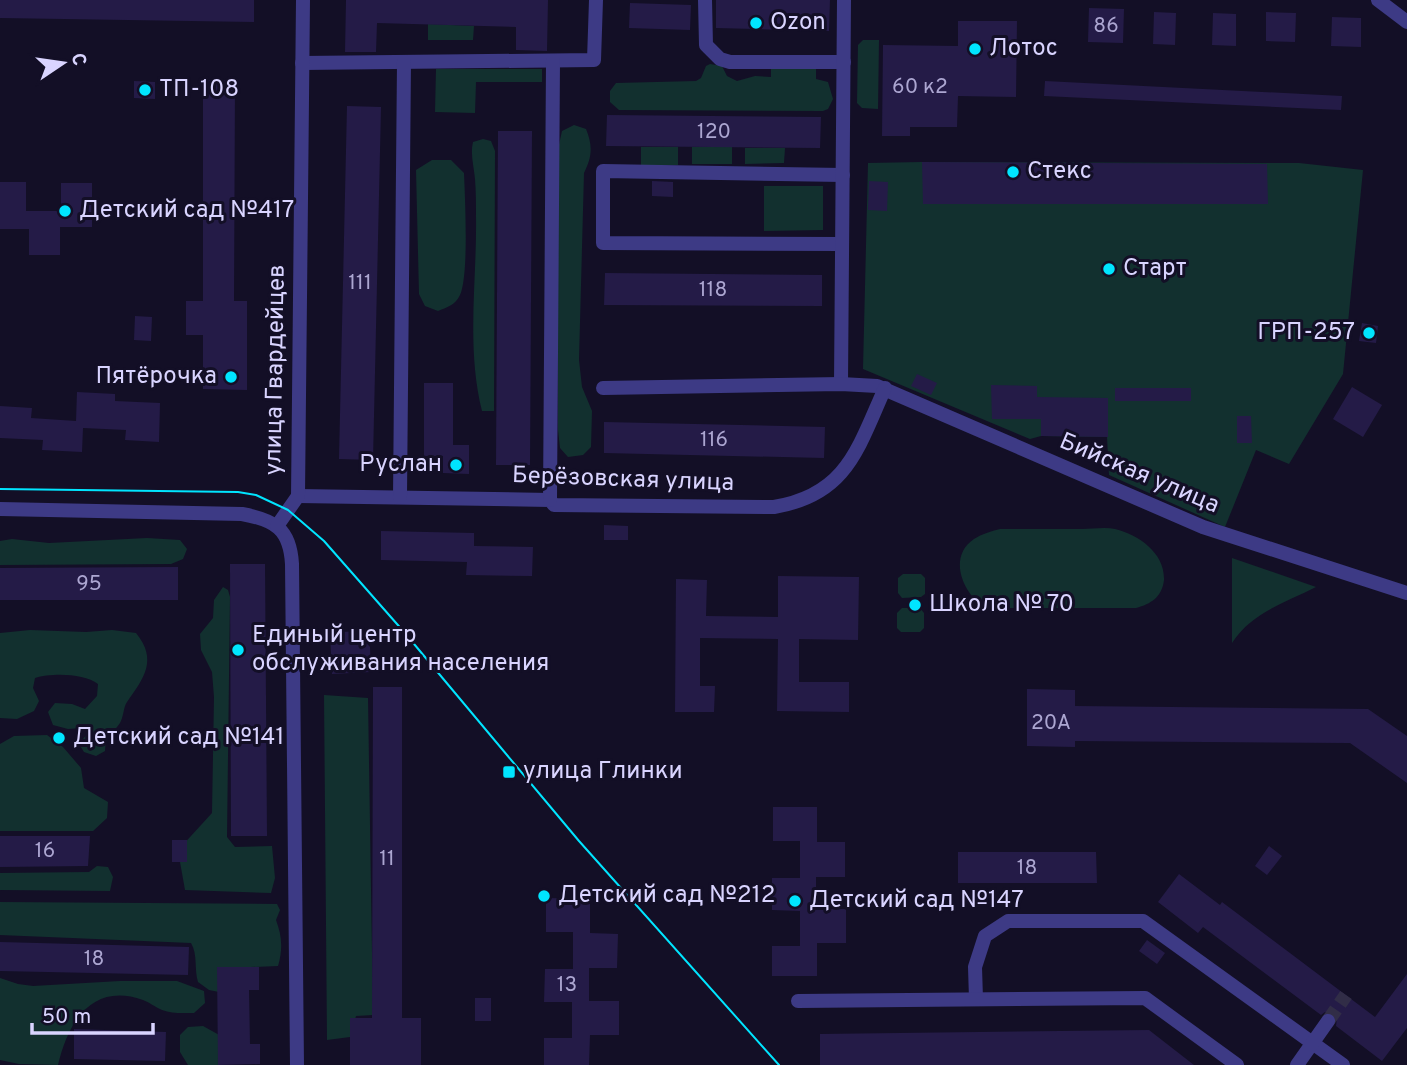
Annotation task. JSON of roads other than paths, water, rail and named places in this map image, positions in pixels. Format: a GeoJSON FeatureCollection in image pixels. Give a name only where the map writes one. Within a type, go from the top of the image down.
{"type":"FeatureCollection","features":[{"type":"Feature","properties":{"kind":"street","name":"улица Гвардейцев"},"geometry":{"type":"LineString","coordinates":[[277,526],[298,496],[303,0]]}},
{"type":"Feature","properties":{"kind":"street"},"geometry":{"type":"LineString","coordinates":[[302,63],[594,60],[596,0]]}},
{"type":"Feature","properties":{"kind":"street"},"geometry":{"type":"LineString","coordinates":[[705,0],[706,46],[720,59],[730,62],[844,62]]}},
{"type":"Feature","properties":{"kind":"street"},"geometry":{"type":"LineString","coordinates":[[841,384],[844,0]]}},
{"type":"Feature","properties":{"kind":"street"},"geometry":{"type":"LineString","coordinates":[[1378,0],[1407,22]]}},
{"type":"Feature","properties":{"kind":"street"},"geometry":{"type":"LineString","coordinates":[[550,500],[553,61]]}},
{"type":"Feature","properties":{"kind":"street"},"geometry":{"type":"LineString","coordinates":[[400,498],[404,62]]}},
{"type":"Feature","properties":{"kind":"street"},"geometry":{"type":"LineString","coordinates":[[842,244],[603,243],[603,171],[843,175]]}},
{"type":"Feature","properties":{"kind":"street","name":"Бийская улица"},"geometry":{"type":"LineString","coordinates":[[603,388],[841,384],[885,388],[1203,527],[1407,593]]}},
{"type":"Feature","properties":{"kind":"street","name":"Берёзовская улица"},"geometry":{"type":"LineString","coordinates":[[298,496],[550,500],[554,505],[774,507],[802,501],[825,488],[842,473],[854,455],[885,388]]}},
{"type":"Feature","properties":{"kind":"street"},"geometry":{"type":"LineString","coordinates":[[0,509],[242,514],[268,520],[277,526],[289,542],[292,564],[298,1065]]}},
{"type":"Feature","properties":{"kind":"street"},"geometry":{"type":"LineString","coordinates":[[976,999],[975,967],[985,936],[1009,921],[1143,921],[1343,1065]]}},
{"type":"Feature","properties":{"kind":"street"},"geometry":{"type":"LineString","coordinates":[[798,1001],[1145,998],[1237,1065]]}},
{"type":"Feature","properties":{"kind":"street"},"geometry":{"type":"LineString","coordinates":[[1297,1065],[1328,1021]]}},
{"type":"Feature","properties":{"kind":"tunnel"},"geometry":{"type":"LineString","coordinates":[[1328,1021],[1346,995]]}},
{"type":"Feature","properties":{"kind":"tram line"},"geometry":{"type":"LineString","coordinates":[[0,489],[238,492],[256,495],[288,510],[324,541],[579,841],[779,1065]]}},
{"type":"Feature","properties":{"kind":"place","name":"Ozon"},"geometry":{"type":"Point","coordinates":[756,23]}},
{"type":"Feature","properties":{"kind":"place","name":"Лотос"},"geometry":{"type":"Point","coordinates":[975,49]}},
{"type":"Feature","properties":{"kind":"place","name":"ТП-108"},"geometry":{"type":"Point","coordinates":[145,90]}},
{"type":"Feature","properties":{"kind":"place","name":"Стекс"},"geometry":{"type":"Point","coordinates":[1013,172]}},
{"type":"Feature","properties":{"kind":"place","name":"Детский сад №417"},"geometry":{"type":"Point","coordinates":[65,211]}},
{"type":"Feature","properties":{"kind":"place","name":"Старт"},"geometry":{"type":"Point","coordinates":[1109,269]}},
{"type":"Feature","properties":{"kind":"place","name":"ГРП-257"},"geometry":{"type":"Point","coordinates":[1369,333]}},
{"type":"Feature","properties":{"kind":"place","name":"Пятёрочка"},"geometry":{"type":"Point","coordinates":[231,377]}},
{"type":"Feature","properties":{"kind":"place","name":"Руслан"},"geometry":{"type":"Point","coordinates":[456,465]}},
{"type":"Feature","properties":{"kind":"place","name":"Школа № 70"},"geometry":{"type":"Point","coordinates":[915,605]}},
{"type":"Feature","properties":{"kind":"place","name":"Единый центр обслуживания населения"},"geometry":{"type":"Point","coordinates":[238,650]}},
{"type":"Feature","properties":{"kind":"place","name":"Детский сад №141"},"geometry":{"type":"Point","coordinates":[59,738]}},
{"type":"Feature","properties":{"kind":"place","name":"улица Глинки"},"geometry":{"type":"Point","coordinates":[509,772]}},
{"type":"Feature","properties":{"kind":"place","name":"Детский сад №212"},"geometry":{"type":"Point","coordinates":[544,896]}},
{"type":"Feature","properties":{"kind":"place","name":"Детский сад №147"},"geometry":{"type":"Point","coordinates":[795,901]}}]}
